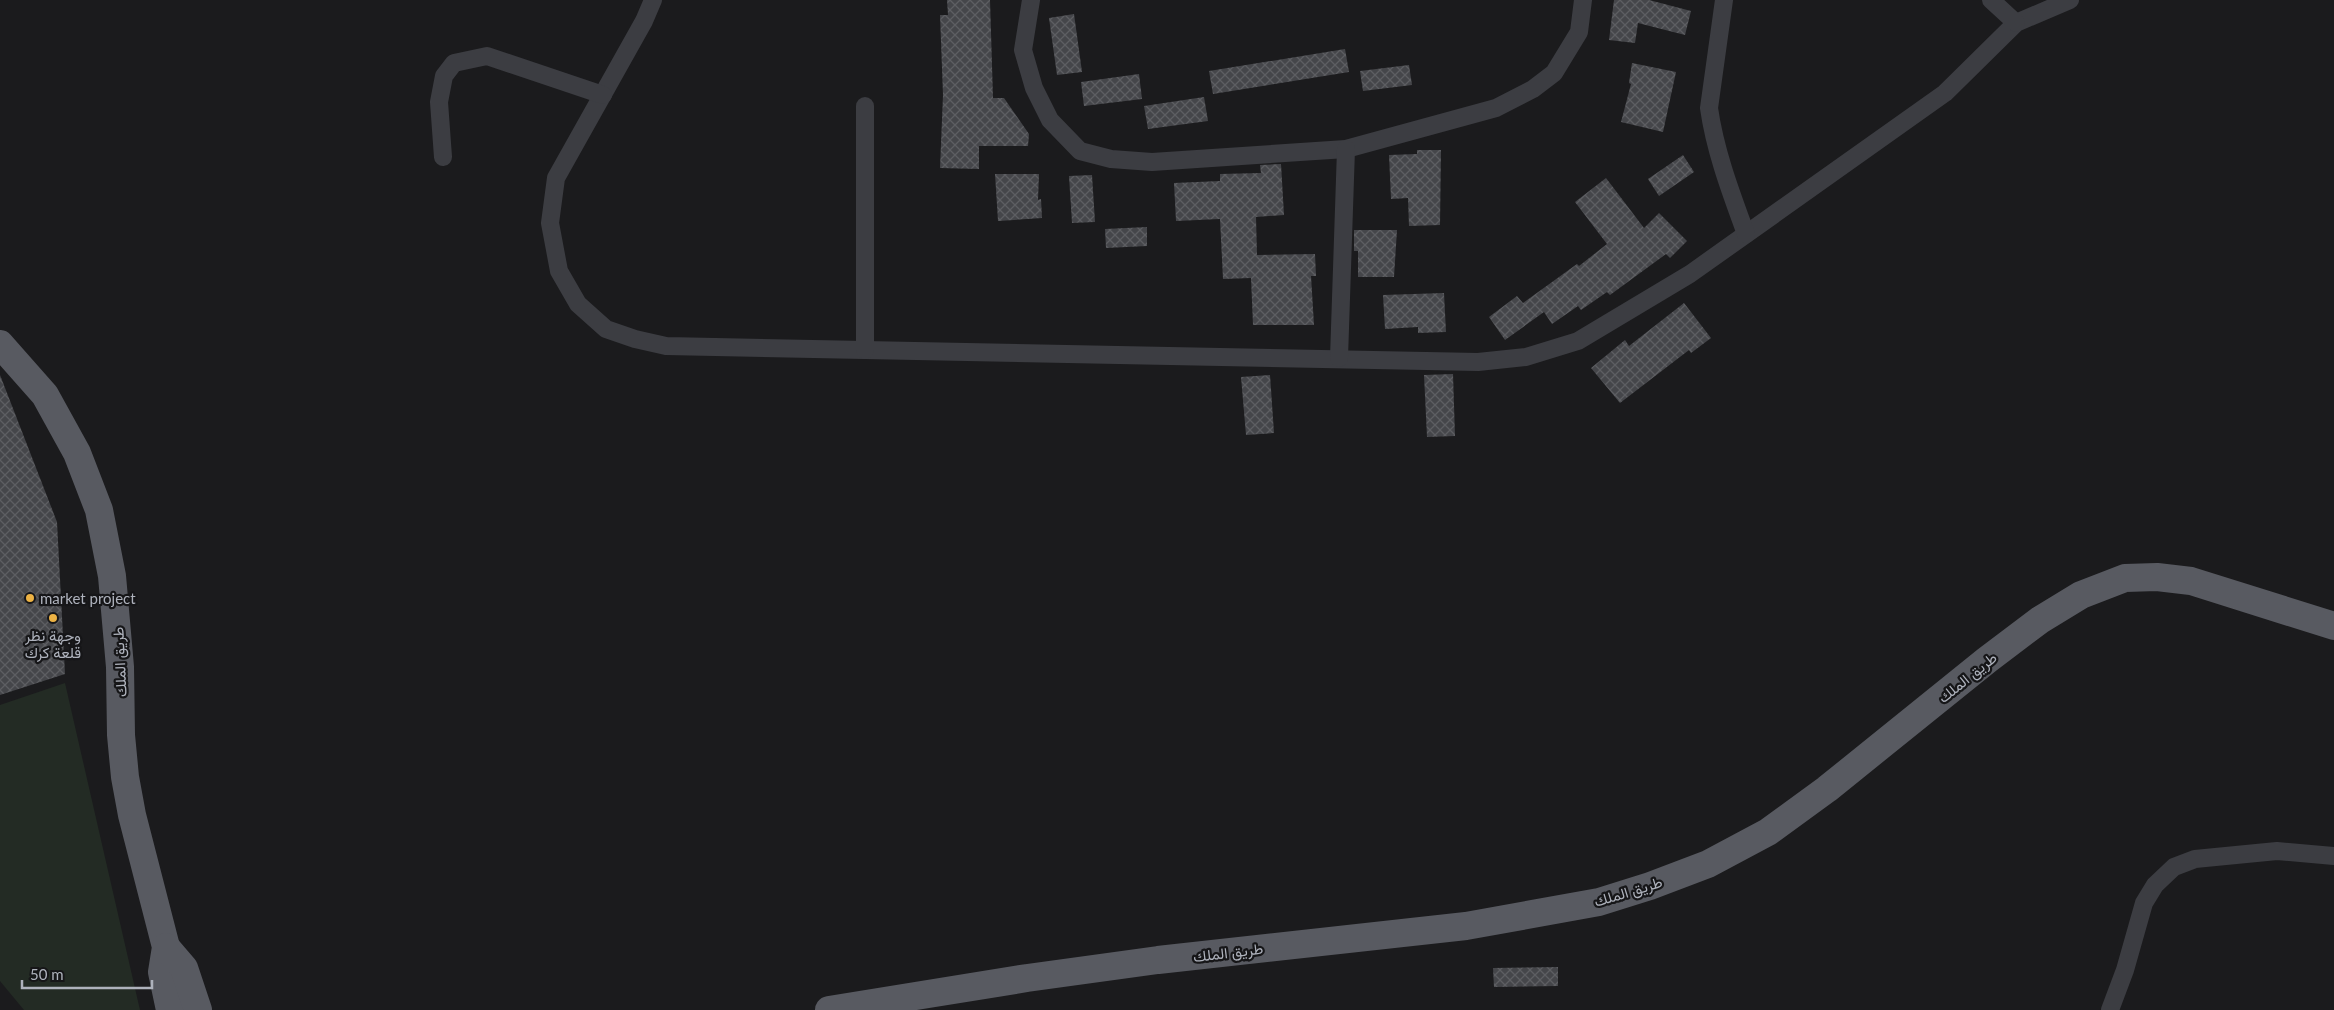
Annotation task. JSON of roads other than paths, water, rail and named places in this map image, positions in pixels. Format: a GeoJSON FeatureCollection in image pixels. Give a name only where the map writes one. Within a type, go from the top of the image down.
{"type":"FeatureCollection","features":[{"type":"Feature","properties":{"kind":"main road","name":"طريق الملك"},"geometry":{"type":"LineString","coordinates":[[0,344],[45,394],[77,453],[99,510],[112,576],[120,667],[121,735],[125,777],[132,815],[166,947],[162,972],[170,1010]]}},
{"type":"Feature","properties":{"kind":"main road","name":"طريق الملك"},"geometry":{"type":"LineString","coordinates":[[829,1010],[1017,980],[1167,959],[1466,926],[1599,902],[1650,886],[1708,864],[1768,832],[1827,789],[1987,660],[2040,620],[2082,595],[2126,578],[2157,577],[2191,581],[2334,626]]}},
{"type":"Feature","properties":{"kind":"main road","name":"طريق الملك"},"geometry":{"type":"LineString","coordinates":[[166,947],[184,968],[198,1010]]}},
{"type":"Feature","properties":{"kind":"street"},"geometry":{"type":"LineString","coordinates":[[653,0],[644,21],[556,178],[550,223],[559,271],[578,304],[606,329],[635,339],[666,346],[1478,362],[1526,357],[1578,341],[1690,274],[1945,93],[2016,23],[2070,0]]}},
{"type":"Feature","properties":{"kind":"street"},"geometry":{"type":"LineString","coordinates":[[1031,0],[1023,50],[1034,88],[1050,120],[1080,151],[1111,159],[1152,162],[1346,149],[1496,108],[1533,89],[1554,73],[1579,32],[1583,0]]}},
{"type":"Feature","properties":{"kind":"street"},"geometry":{"type":"LineString","coordinates":[[1724,0],[1709,108],[1729,186],[1746,234]]}},
{"type":"Feature","properties":{"kind":"street"},"geometry":{"type":"LineString","coordinates":[[1991,0],[2016,23]]}},
{"type":"Feature","properties":{"kind":"street"},"geometry":{"type":"LineString","coordinates":[[443,158],[439,102],[444,76],[454,63],[487,56],[602,95]]}},
{"type":"Feature","properties":{"kind":"street"},"geometry":{"type":"LineString","coordinates":[[864,350],[865,106]]}},
{"type":"Feature","properties":{"kind":"street"},"geometry":{"type":"LineString","coordinates":[[1339,358],[1346,149]]}},
{"type":"Feature","properties":{"kind":"street"},"geometry":{"type":"LineString","coordinates":[[2110,1010],[2125,970],[2144,904],[2155,885],[2174,867],[2195,858],[2277,852],[2334,856]]}},
{"type":"Feature","properties":{"kind":"place","name":"market project"},"geometry":{"type":"Point","coordinates":[30,598]}},
{"type":"Feature","properties":{"kind":"place","name":"وجهة نظر قلعة كرك"},"geometry":{"type":"Point","coordinates":[53,618]}}]}
